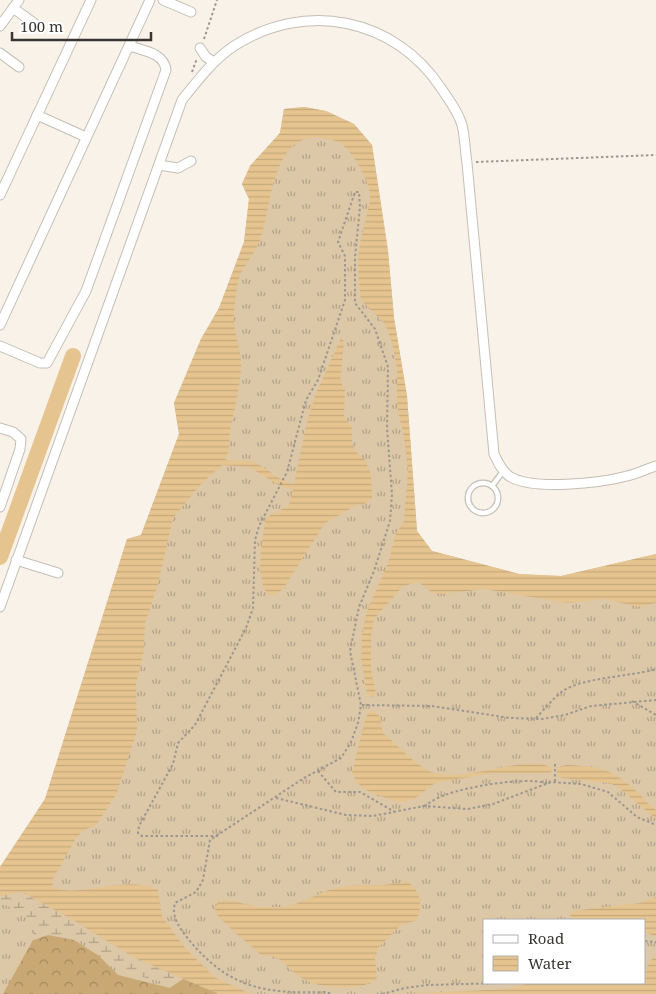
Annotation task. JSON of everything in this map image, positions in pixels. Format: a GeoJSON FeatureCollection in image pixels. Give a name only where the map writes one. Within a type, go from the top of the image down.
{"type":"FeatureCollection","features":[{"type":"Feature","properties":{"kind":"street"},"geometry":{"type":"LineString","coordinates":[[0,195],[91,0]]}},
{"type":"Feature","properties":{"kind":"street"},"geometry":{"type":"LineString","coordinates":[[0,325],[150,0]]}},
{"type":"Feature","properties":{"kind":"street"},"geometry":{"type":"LineString","coordinates":[[163,0],[191,12]]}},
{"type":"Feature","properties":{"kind":"street"},"geometry":{"type":"LineString","coordinates":[[0,26],[16,4],[38,26]]}},
{"type":"Feature","properties":{"kind":"street"},"geometry":{"type":"LineString","coordinates":[[0,607],[182,100],[214,62],[236,44],[272,27],[299,21],[330,20],[359,24],[384,35],[410,52],[432,74],[455,110],[462,125],[494,454],[504,470],[520,481],[532,484],[600,482],[628,476],[656,466]]}},
{"type":"Feature","properties":{"kind":"street"},"geometry":{"type":"LineString","coordinates":[[0,346],[40,363],[47,363],[86,291],[166,70],[165,63],[160,56],[130,46]]}},
{"type":"Feature","properties":{"kind":"street"},"geometry":{"type":"LineString","coordinates":[[200,48],[206,57],[214,62]]}},
{"type":"Feature","properties":{"kind":"street"},"geometry":{"type":"LineString","coordinates":[[0,53],[19,67]]}},
{"type":"Feature","properties":{"kind":"street"},"geometry":{"type":"LineString","coordinates":[[37,115],[86,137]]}},
{"type":"Feature","properties":{"kind":"street"},"geometry":{"type":"LineString","coordinates":[[159,165],[178,168],[191,161]]}},
{"type":"Feature","properties":{"kind":"street"},"geometry":{"type":"LineString","coordinates":[[0,428],[13,432],[20,439],[20,449],[0,507]]}},
{"type":"Feature","properties":{"kind":"street"},"geometry":{"type":"LineString","coordinates":[[16,560],[58,573]]}},
{"type":"Feature","properties":{"kind":"lane"},"geometry":{"type":"LineString","coordinates":[[492,486],[504,470]]}},
{"type":"Feature","properties":{"kind":"lane"},"geometry":{"type":"LineString","coordinates":[[478,484],[492,486],[497,494],[496,504],[489,511],[475,510],[468,498],[471,489],[478,484]]}},
{"type":"Feature","properties":{"kind":"path"},"geometry":{"type":"LineString","coordinates":[[467,162],[656,155]]}},
{"type":"Feature","properties":{"kind":"path"},"geometry":{"type":"LineString","coordinates":[[218,836],[142,836],[138,833],[139,826],[173,764],[178,743],[195,725],[246,628],[253,608],[255,540],[259,526],[287,472],[306,400],[318,380],[345,300],[345,256],[338,242],[356,192],[359,192],[360,207],[355,257],[355,303],[375,329],[388,368],[386,428],[392,495],[390,521],[374,571],[359,607],[350,650],[361,705],[358,723],[346,750],[340,758],[304,778],[276,798],[218,836],[210,840],[203,880],[196,892],[175,903],[172,912],[177,924],[211,965],[236,981],[274,993],[325,992],[332,994]]}},
{"type":"Feature","properties":{"kind":"path"},"geometry":{"type":"LineString","coordinates":[[536,718],[561,692],[574,684],[640,674],[656,669]]}},
{"type":"Feature","properties":{"kind":"path"},"geometry":{"type":"LineString","coordinates":[[361,705],[432,706],[510,718],[536,718],[565,715],[591,706],[656,700]]}},
{"type":"Feature","properties":{"kind":"path"},"geometry":{"type":"LineString","coordinates":[[632,701],[656,715]]}},
{"type":"Feature","properties":{"kind":"path"},"geometry":{"type":"LineString","coordinates":[[555,765],[555,782]]}},
{"type":"Feature","properties":{"kind":"path"},"geometry":{"type":"LineString","coordinates":[[318,771],[336,792],[360,792],[396,812]]}},
{"type":"Feature","properties":{"kind":"path"},"geometry":{"type":"LineString","coordinates":[[276,798],[346,815],[373,816],[424,806],[444,795],[476,788],[533,779],[549,783]]}},
{"type":"Feature","properties":{"kind":"path"},"geometry":{"type":"LineString","coordinates":[[424,806],[445,809],[485,806],[555,782],[596,787],[620,801],[637,818],[656,825]]}},
{"type":"Feature","properties":{"kind":"path"},"geometry":{"type":"LineString","coordinates":[[382,994],[427,985],[483,984]]}},
{"type":"Feature","properties":{"kind":"green space"},"geometry":{"type":"Polygon","coordinates":[[[304,107],[326,111],[354,124],[372,145],[388,251],[394,318],[407,396],[417,531],[432,551],[519,574],[561,576],[656,554],[656,994],[0,994],[0,867],[45,799],[127,539],[141,535],[179,434],[174,403],[201,339],[219,308],[244,242],[249,199],[242,184],[250,166],[280,133],[284,109],[304,107]]]}},
{"type":"Feature","properties":{"kind":"green space"},"geometry":{"type":"Polygon","coordinates":[[[21,892],[73,920],[135,958],[183,979],[163,981],[145,978],[84,942],[67,936],[48,935],[33,940],[35,925],[32,921],[15,909],[0,904],[0,896],[21,892]]]}},
{"type":"Feature","properties":{"kind":"green space"},"geometry":{"type":"Polygon","coordinates":[[[48,935],[74,940],[99,956],[118,975],[170,988],[183,979],[220,994],[3,994],[33,940],[48,935]]]}},
{"type":"Feature","properties":{"kind":"water"},"geometry":{"type":"Polygon","coordinates":[[[304,107],[326,111],[354,124],[372,145],[388,251],[394,318],[407,396],[417,531],[432,551],[519,574],[561,576],[656,554],[656,603],[638,607],[605,599],[567,603],[484,589],[444,594],[433,593],[418,582],[403,586],[374,619],[371,635],[371,670],[376,693],[373,697],[367,694],[361,658],[362,634],[367,611],[389,561],[396,533],[404,521],[408,471],[405,443],[397,405],[397,368],[392,342],[385,324],[361,300],[358,256],[370,198],[368,184],[350,153],[340,143],[322,138],[305,139],[293,146],[284,158],[277,173],[261,237],[238,282],[234,317],[241,371],[228,451],[225,459],[252,462],[283,480],[294,484],[307,422],[315,396],[342,336],[344,344],[340,381],[345,390],[344,416],[352,428],[352,443],[355,451],[365,460],[371,474],[372,498],[364,504],[357,505],[325,523],[283,589],[274,595],[267,594],[263,585],[260,567],[266,518],[289,505],[293,489],[280,486],[249,467],[222,465],[200,485],[173,518],[158,584],[145,623],[144,650],[136,684],[137,731],[116,795],[96,825],[84,830],[76,838],[52,881],[53,887],[63,890],[132,884],[158,890],[162,916],[185,948],[214,977],[251,994],[219,994],[135,958],[73,920],[22,892],[0,896],[0,867],[45,799],[127,539],[141,535],[179,434],[174,403],[201,339],[219,308],[244,242],[249,199],[242,184],[250,166],[280,133],[284,109],[304,107]]]}},
{"type":"Feature","properties":{"kind":"water"},"geometry":{"type":"Polygon","coordinates":[[[370,711],[375,711],[380,717],[383,733],[413,760],[434,773],[447,775],[462,774],[527,764],[541,764],[552,768],[552,771],[550,773],[494,773],[435,783],[414,799],[404,802],[394,801],[366,790],[356,782],[352,772],[366,717],[370,711]]]}},
{"type":"Feature","properties":{"kind":"water"},"geometry":{"type":"Polygon","coordinates":[[[566,765],[587,766],[612,773],[628,784],[656,810],[656,819],[617,786],[608,783],[562,778],[557,775],[557,768],[566,765]]]}},
{"type":"Feature","properties":{"kind":"water"},"geometry":{"type":"Polygon","coordinates":[[[407,881],[418,894],[420,908],[417,920],[401,925],[378,948],[375,959],[377,978],[361,986],[328,987],[307,981],[294,973],[279,959],[261,955],[227,926],[215,909],[218,902],[223,901],[233,901],[260,907],[287,906],[334,889],[407,881]]]}},
{"type":"Feature","properties":{"kind":"water"},"geometry":{"type":"Polygon","coordinates":[[[656,897],[656,936],[646,933],[646,919],[574,919],[570,916],[572,911],[640,903],[656,897]]]}},
{"type":"Feature","properties":{"kind":"water"},"geometry":{"type":"Polygon","coordinates":[[[656,956],[656,994],[404,994],[507,989],[525,984],[646,984],[646,972],[650,961],[656,956]]]}},
{"type":"Feature","properties":{"kind":"waterway"},"geometry":{"type":"LineString","coordinates":[[0,557],[73,356]]}}]}
